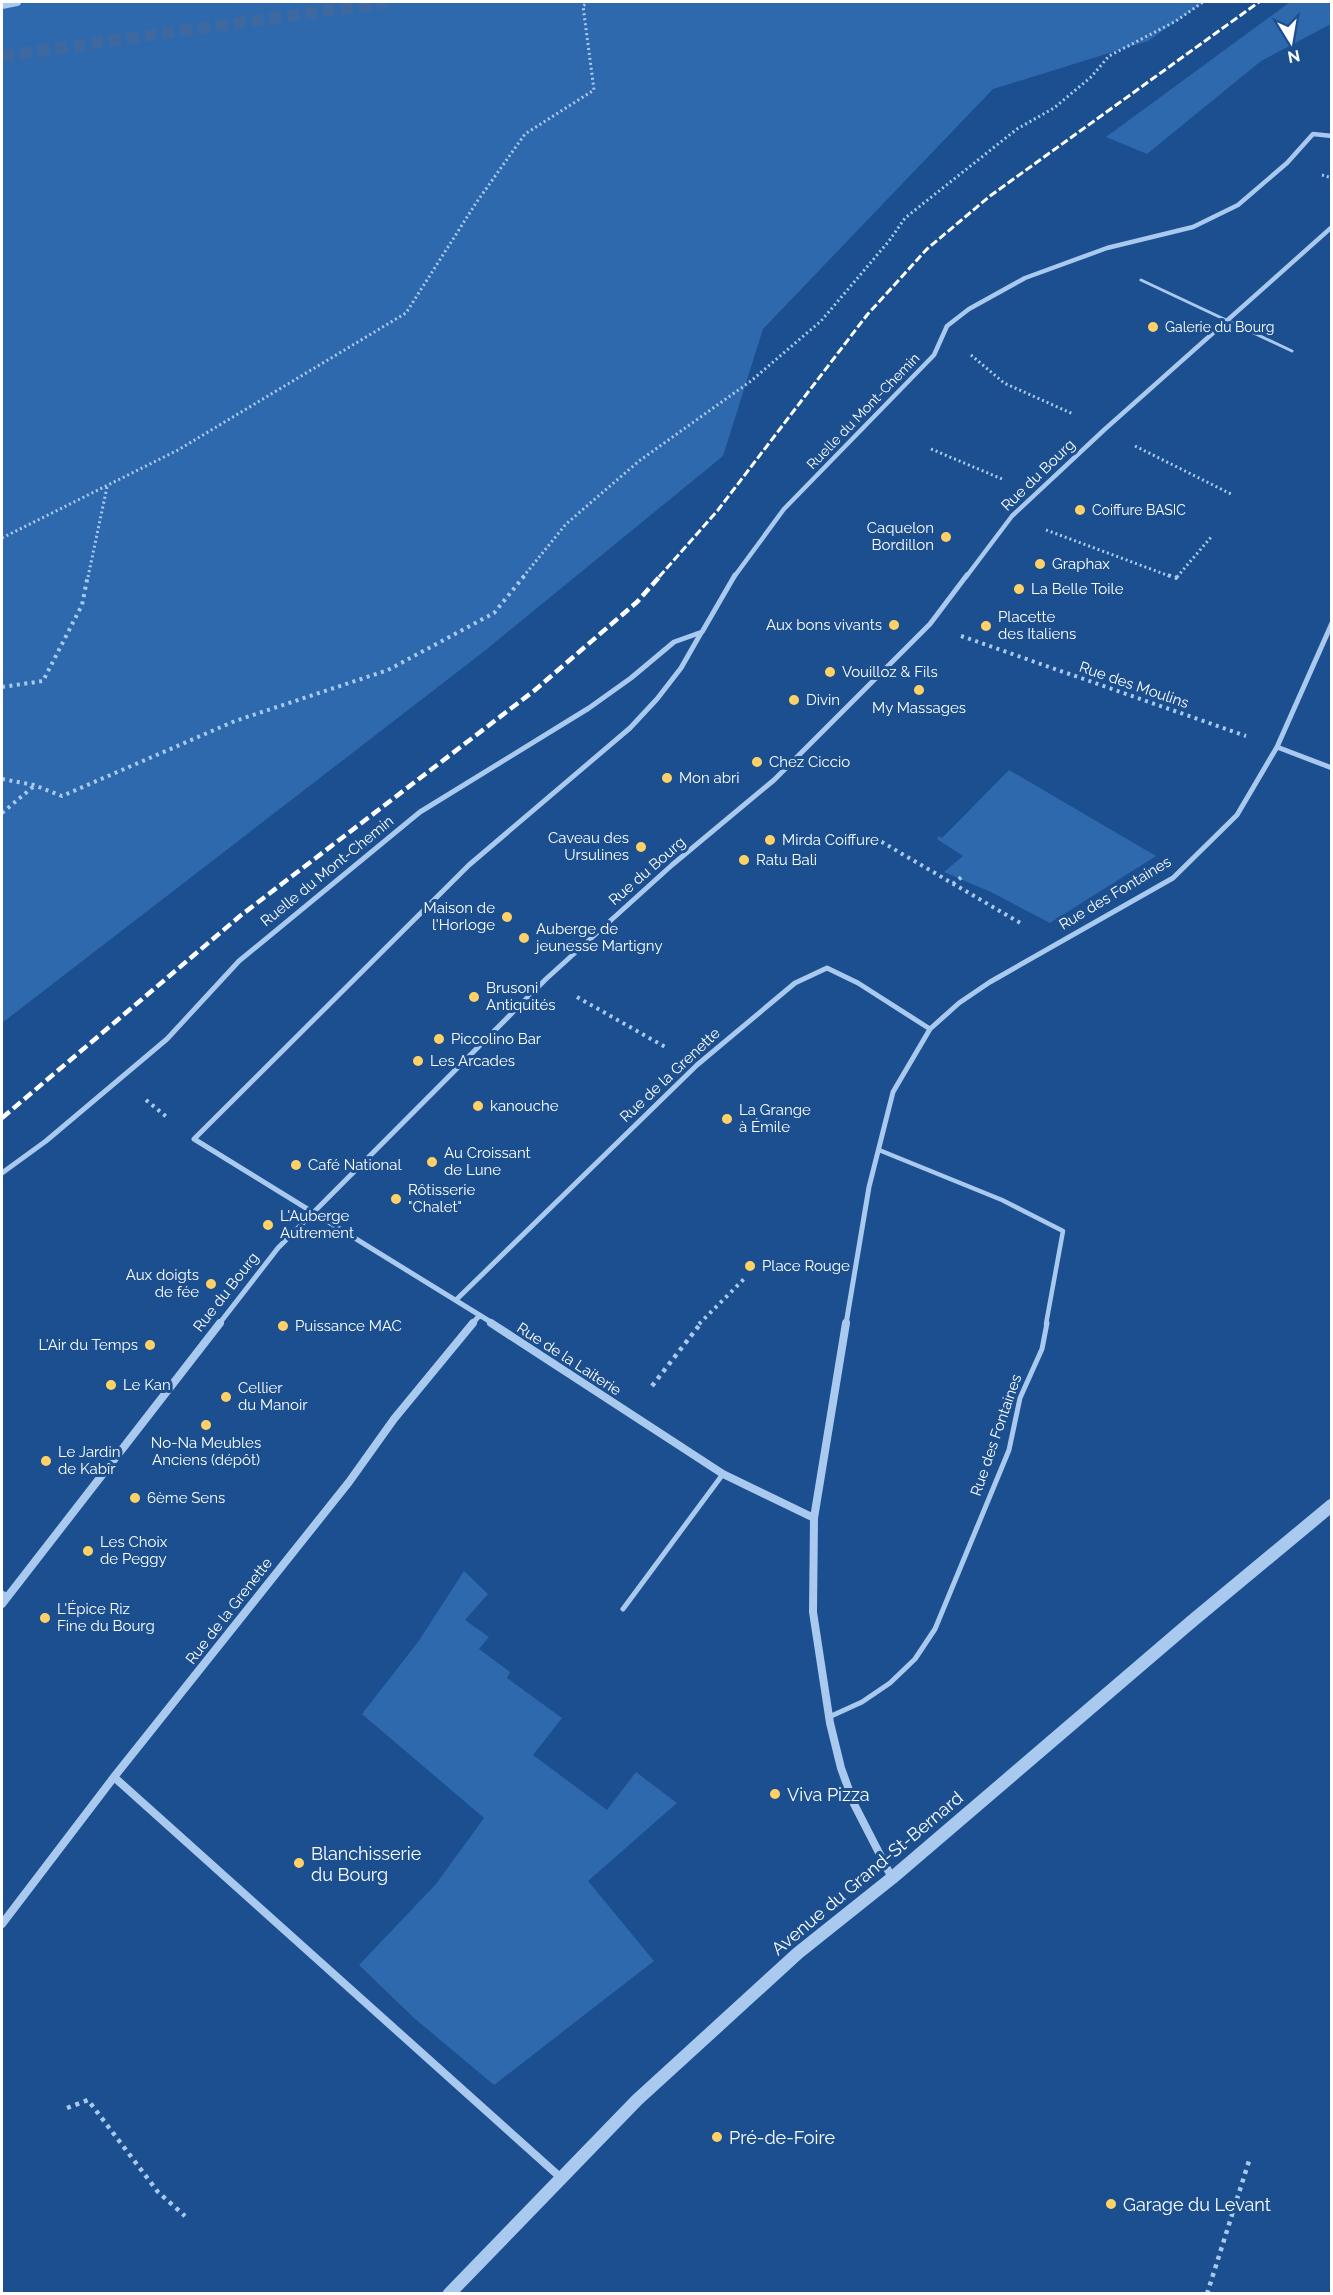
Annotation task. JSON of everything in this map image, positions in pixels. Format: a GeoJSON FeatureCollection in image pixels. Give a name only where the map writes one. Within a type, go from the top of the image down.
{"type":"FeatureCollection","features":[{"type":"Feature","properties":{"kind":"street"},"geometry":{"type":"LineString","coordinates":[[2,5],[17,2]]}},
{"type":"Feature","properties":{"kind":"street","name":"Ruelle du Mont-Chemin"},"geometry":{"type":"LineString","coordinates":[[312,1214],[194,1139],[345,985],[409,926],[477,857],[622,738],[691,653],[741,565],[784,509],[934,355],[947,326],[988,298],[1025,278],[1107,248],[1193,227],[1213,218],[1246,198],[1287,163],[1312,134],[1332,136]]}},
{"type":"Feature","properties":{"kind":"street","name":"Rue du Bourg"},"geometry":{"type":"LineString","coordinates":[[2,1604],[4,1594],[278,1248],[546,979],[672,865],[774,780],[930,624],[1012,516],[1038,495],[1104,430],[1332,227]]}},
{"type":"Feature","properties":{"kind":"street","name":"Rue des Fontaines"},"geometry":{"type":"LineString","coordinates":[[892,1878],[854,1804],[842,1767],[829,1717],[813,1612],[814,1518],[865,1209],[893,1092],[930,1029],[958,1003],[1053,945],[1173,878],[1237,815],[1277,747],[1332,623]]}},
{"type":"Feature","properties":{"kind":"street","name":"Ruelle du Mont-Chemin"},"geometry":{"type":"LineString","coordinates":[[2,1173],[46,1141],[168,1039],[239,962],[420,812],[589,708],[631,678],[674,642],[702,632]]}},
{"type":"Feature","properties":{"kind":"street"},"geometry":{"type":"LineString","coordinates":[[1277,747],[1332,768]]}},
{"type":"Feature","properties":{"kind":"street","name":"Rue de la Grenette"},"geometry":{"type":"LineString","coordinates":[[456,1300],[696,1065],[795,983],[827,968],[858,983],[930,1029]]}},
{"type":"Feature","properties":{"kind":"street","name":"Rue de la Laiterie"},"geometry":{"type":"LineString","coordinates":[[312,1214],[456,1300],[723,1474],[814,1518]]}},
{"type":"Feature","properties":{"kind":"street","name":"Rue de la Grenette"},"geometry":{"type":"LineString","coordinates":[[2,1924],[114,1777],[349,1482],[394,1419],[479,1316]]}},
{"type":"Feature","properties":{"kind":"street","name":"Avenue du Grand-St-Bernard"},"geometry":{"type":"LineString","coordinates":[[448,2294],[637,2100],[798,1953],[892,1878],[1191,1622],[1332,1505]]}},
{"type":"Feature","properties":{"kind":"street"},"geometry":{"type":"LineString","coordinates":[[114,1777],[560,2177]]}},
{"type":"Feature","properties":{"kind":"lane"},"geometry":{"type":"LineString","coordinates":[[1141,280],[1292,351]]}},
{"type":"Feature","properties":{"kind":"lane","name":"Rue des Fontaines"},"geometry":{"type":"LineString","coordinates":[[829,1717],[878,1694],[905,1671],[927,1645],[935,1629],[1009,1450],[1020,1398],[1042,1349],[1063,1231],[1002,1200],[879,1150]]}},
{"type":"Feature","properties":{"kind":"lane"},"geometry":{"type":"LineString","coordinates":[[623,1609],[723,1474]]}},
{"type":"Feature","properties":{"kind":"path"},"geometry":{"type":"LineString","coordinates":[[2,538],[178,450],[406,313],[476,203],[525,134],[594,90],[583,6],[588,2]]}},
{"type":"Feature","properties":{"kind":"path"},"geometry":{"type":"LineString","coordinates":[[2,779],[34,785],[63,796],[235,721],[388,670],[494,613],[566,524],[639,461],[751,381],[821,321],[889,241],[905,218],[1017,129],[1054,108],[1091,77],[1109,56],[1176,21],[1203,2]]}},
{"type":"Feature","properties":{"kind":"path"},"geometry":{"type":"LineString","coordinates":[[1004,383],[1064,409],[1231,494]]}},
{"type":"Feature","properties":{"kind":"path"},"geometry":{"type":"LineString","coordinates":[[931,449],[1038,495]]}},
{"type":"Feature","properties":{"kind":"path"},"geometry":{"type":"LineString","coordinates":[[2,687],[43,681],[82,605],[107,486]]}},
{"type":"Feature","properties":{"kind":"path"},"geometry":{"type":"LineString","coordinates":[[1012,516],[1176,578],[1212,536]]}},
{"type":"Feature","properties":{"kind":"path","name":"Rue des Moulins"},"geometry":{"type":"LineString","coordinates":[[930,624],[988,647],[1277,747]]}},
{"type":"Feature","properties":{"kind":"path"},"geometry":{"type":"LineString","coordinates":[[2,813],[34,785]]}},
{"type":"Feature","properties":{"kind":"path"},"geometry":{"type":"LineString","coordinates":[[875,838],[1053,945]]}},
{"type":"Feature","properties":{"kind":"path"},"geometry":{"type":"LineString","coordinates":[[953,884],[964,875]]}},
{"type":"Feature","properties":{"kind":"path"},"geometry":{"type":"LineString","coordinates":[[546,979],[696,1065]]}},
{"type":"Feature","properties":{"kind":"path"},"geometry":{"type":"LineString","coordinates":[[630,1415],[706,1316],[745,1278]]}},
{"type":"Feature","properties":{"kind":"path"},"geometry":{"type":"LineString","coordinates":[[67,2108],[88,2100],[158,2192],[185,2216]]}},
{"type":"Feature","properties":{"kind":"path"},"geometry":{"type":"LineString","coordinates":[[1207,2294],[1249,2161]]}},
{"type":"Feature","properties":{"kind":"shaded area"},"geometry":{"type":"Polygon","coordinates":[[[2,2],[1204,2],[1148,41],[993,89],[763,329],[723,456],[482,653],[2,1023],[2,2]]]}},
{"type":"Feature","properties":{"kind":"shaded area"},"geometry":{"type":"Polygon","coordinates":[[[1290,2],[1331,2],[1331,24],[1261,61],[1147,154],[1106,137],[1290,2]]]}},
{"type":"Feature","properties":{"kind":"shaded area"},"geometry":{"type":"Polygon","coordinates":[[[1009,770],[1156,856],[1050,923],[991,892],[944,872],[963,856],[937,839],[939,836],[942,838],[1009,770]]]}},
{"type":"Feature","properties":{"kind":"shaded area"},"geometry":{"type":"Polygon","coordinates":[[[464,1571],[488,1594],[465,1620],[489,1637],[479,1649],[510,1672],[507,1678],[562,1718],[533,1755],[607,1810],[636,1772],[677,1803],[588,1881],[654,1961],[494,2085],[414,2018],[359,1965],[436,1884],[484,1818],[362,1714],[418,1642],[464,1571]]]}},
{"type":"Feature","properties":{"kind":"tunnel"},"geometry":{"type":"LineString","coordinates":[[2,56],[389,2]]}},
{"type":"Feature","properties":{"kind":"railway"},"geometry":{"type":"LineString","coordinates":[[659,577],[718,510],[867,315],[927,249],[990,196],[1259,2]]}},
{"type":"Feature","properties":{"kind":"railway"},"geometry":{"type":"LineString","coordinates":[[2,1118],[240,916],[535,690],[637,602],[661,575]]}},
{"type":"Feature","properties":{"kind":"place","name":"Galerie du Bourg"},"geometry":{"type":"Point","coordinates":[1153,327]}},
{"type":"Feature","properties":{"kind":"place","name":"Coiffure BASIC"},"geometry":{"type":"Point","coordinates":[1080,510]}},
{"type":"Feature","properties":{"kind":"place","name":"Caquelon Bordillon"},"geometry":{"type":"Point","coordinates":[946,537]}},
{"type":"Feature","properties":{"kind":"place","name":"Graphax"},"geometry":{"type":"Point","coordinates":[1040,564]}},
{"type":"Feature","properties":{"kind":"place","name":"La Belle Toile"},"geometry":{"type":"Point","coordinates":[1019,589]}},
{"type":"Feature","properties":{"kind":"place","name":"Aux bons vivants"},"geometry":{"type":"Point","coordinates":[894,625]}},
{"type":"Feature","properties":{"kind":"place","name":"Placette des Italiens"},"geometry":{"type":"Point","coordinates":[986,626]}},
{"type":"Feature","properties":{"kind":"place","name":"Vouilloz & Fils"},"geometry":{"type":"Point","coordinates":[830,672]}},
{"type":"Feature","properties":{"kind":"place","name":"My Massages"},"geometry":{"type":"Point","coordinates":[919,690]}},
{"type":"Feature","properties":{"kind":"place","name":"Divin"},"geometry":{"type":"Point","coordinates":[794,700]}},
{"type":"Feature","properties":{"kind":"place","name":"Chez Ciccio"},"geometry":{"type":"Point","coordinates":[757,762]}},
{"type":"Feature","properties":{"kind":"place","name":"Mon abri"},"geometry":{"type":"Point","coordinates":[667,778]}},
{"type":"Feature","properties":{"kind":"place","name":"Mirda Coiffure"},"geometry":{"type":"Point","coordinates":[770,840]}},
{"type":"Feature","properties":{"kind":"place","name":"Caveau des Ursulines"},"geometry":{"type":"Point","coordinates":[641,847]}},
{"type":"Feature","properties":{"kind":"place","name":"Ratu Bali"},"geometry":{"type":"Point","coordinates":[744,860]}},
{"type":"Feature","properties":{"kind":"place","name":"Maison de l'Horloge"},"geometry":{"type":"Point","coordinates":[507,917]}},
{"type":"Feature","properties":{"kind":"place","name":"Auberge de jeunesse Martigny"},"geometry":{"type":"Point","coordinates":[524,938]}},
{"type":"Feature","properties":{"kind":"place","name":"Brusoni Antiquités"},"geometry":{"type":"Point","coordinates":[474,997]}},
{"type":"Feature","properties":{"kind":"place","name":"Piccolino Bar"},"geometry":{"type":"Point","coordinates":[439,1039]}},
{"type":"Feature","properties":{"kind":"place","name":"Les Arcades"},"geometry":{"type":"Point","coordinates":[418,1061]}},
{"type":"Feature","properties":{"kind":"place","name":"kanouche"},"geometry":{"type":"Point","coordinates":[478,1106]}},
{"type":"Feature","properties":{"kind":"place","name":"La Grange à Émile"},"geometry":{"type":"Point","coordinates":[727,1119]}},
{"type":"Feature","properties":{"kind":"place","name":"Au Croissant de Lune"},"geometry":{"type":"Point","coordinates":[432,1162]}},
{"type":"Feature","properties":{"kind":"place","name":"Café National"},"geometry":{"type":"Point","coordinates":[296,1165]}},
{"type":"Feature","properties":{"kind":"place","name":"Rôtisserie \"Chalet\""},"geometry":{"type":"Point","coordinates":[396,1199]}},
{"type":"Feature","properties":{"kind":"place","name":"L'Auberge Autrement"},"geometry":{"type":"Point","coordinates":[268,1225]}},
{"type":"Feature","properties":{"kind":"place","name":"Place Rouge"},"geometry":{"type":"Point","coordinates":[750,1266]}},
{"type":"Feature","properties":{"kind":"place","name":"Aux doigts de fée"},"geometry":{"type":"Point","coordinates":[211,1284]}},
{"type":"Feature","properties":{"kind":"place","name":"Puissance MAC"},"geometry":{"type":"Point","coordinates":[283,1326]}},
{"type":"Feature","properties":{"kind":"place","name":"L'Air du Temps"},"geometry":{"type":"Point","coordinates":[150,1345]}},
{"type":"Feature","properties":{"kind":"place","name":"Le Kan"},"geometry":{"type":"Point","coordinates":[111,1385]}},
{"type":"Feature","properties":{"kind":"place","name":"Cellier du Manoir"},"geometry":{"type":"Point","coordinates":[226,1397]}},
{"type":"Feature","properties":{"kind":"place","name":"No-Na Meubles Anciens (dépôt)"},"geometry":{"type":"Point","coordinates":[206,1425]}},
{"type":"Feature","properties":{"kind":"place","name":"Le Jardin de Kabîr"},"geometry":{"type":"Point","coordinates":[46,1461]}},
{"type":"Feature","properties":{"kind":"place","name":"6ème Sens"},"geometry":{"type":"Point","coordinates":[135,1498]}},
{"type":"Feature","properties":{"kind":"place","name":"Les Choix de Peggy"},"geometry":{"type":"Point","coordinates":[88,1551]}},
{"type":"Feature","properties":{"kind":"place","name":"L'Épice Riz Fine du Bourg"},"geometry":{"type":"Point","coordinates":[45,1618]}},
{"type":"Feature","properties":{"kind":"place","name":"Viva Pizza"},"geometry":{"type":"Point","coordinates":[775,1794]}},
{"type":"Feature","properties":{"kind":"place","name":"Blanchisserie du Bourg"},"geometry":{"type":"Point","coordinates":[299,1863]}},
{"type":"Feature","properties":{"kind":"place","name":"Pré-de-Foire"},"geometry":{"type":"Point","coordinates":[717,2137]}},
{"type":"Feature","properties":{"kind":"place","name":"Garage du Levant"},"geometry":{"type":"Point","coordinates":[1111,2204]}}]}
